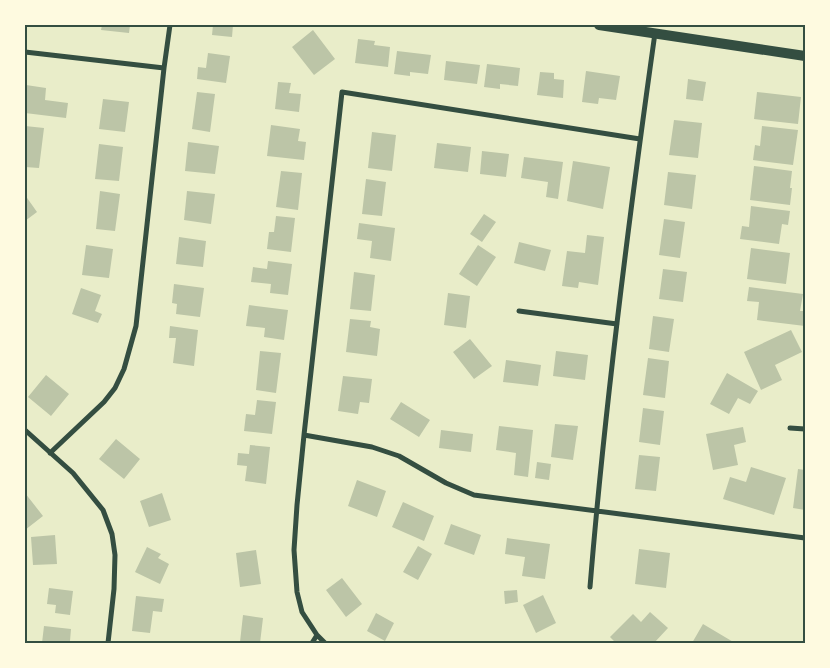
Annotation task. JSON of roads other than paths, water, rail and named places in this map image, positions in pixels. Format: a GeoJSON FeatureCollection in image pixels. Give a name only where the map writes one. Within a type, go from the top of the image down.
{"type":"FeatureCollection","features":[{"type":"Feature","properties":{"kind":"main road"},"geometry":{"type":"LineString","coordinates":[[599,25],[655,29],[805,56]]}},
{"type":"Feature","properties":{"kind":"street"},"geometry":{"type":"LineString","coordinates":[[50,453],[104,402],[115,388],[124,369],[136,326],[170,25]]}},
{"type":"Feature","properties":{"kind":"street"},"geometry":{"type":"LineString","coordinates":[[590,587],[596,511],[617,324],[655,29]]}},
{"type":"Feature","properties":{"kind":"street"},"geometry":{"type":"LineString","coordinates":[[25,52],[164,68]]}},
{"type":"Feature","properties":{"kind":"street"},"geometry":{"type":"LineString","coordinates":[[325,643],[317,635],[302,612],[297,592],[294,550],[304,436],[342,92],[640,139]]}},
{"type":"Feature","properties":{"kind":"street"},"geometry":{"type":"LineString","coordinates":[[519,311],[617,324]]}},
{"type":"Feature","properties":{"kind":"street"},"geometry":{"type":"LineString","coordinates":[[790,428],[805,429]]}},
{"type":"Feature","properties":{"kind":"street"},"geometry":{"type":"LineString","coordinates":[[25,430],[73,473],[103,510],[112,534],[115,555],[114,590],[108,643]]}},
{"type":"Feature","properties":{"kind":"street"},"geometry":{"type":"LineString","coordinates":[[304,436],[372,447],[398,456],[446,483],[474,495],[805,538]]}},
{"type":"Feature","properties":{"kind":"street"},"geometry":{"type":"LineString","coordinates":[[312,643],[317,635]]}}]}
